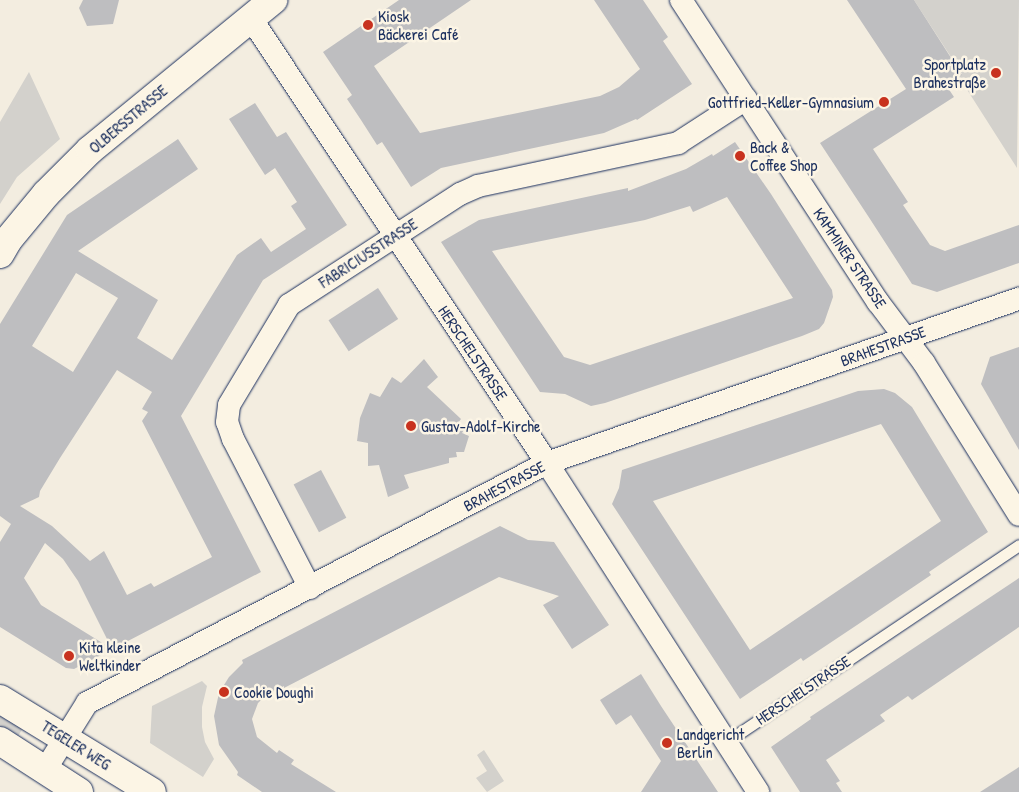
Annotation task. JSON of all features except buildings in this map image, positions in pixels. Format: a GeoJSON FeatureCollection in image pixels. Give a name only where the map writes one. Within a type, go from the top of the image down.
{"type":"FeatureCollection","features":[{"type":"Feature","properties":{"kind":"street","name":"OLBERSSTRASSE"},"geometry":{"type":"LineString","coordinates":[[0,254],[8,240],[46,194],[90,150],[273,0]]}},
{"type":"Feature","properties":{"kind":"street","name":"KAMMINER STRASSE"},"geometry":{"type":"LineString","coordinates":[[681,0],[878,302],[924,363],[1019,515]]}},
{"type":"Feature","properties":{"kind":"street","name":"HERSCHELSTRASSE"},"geometry":{"type":"LineString","coordinates":[[250,17],[547,463],[758,792]]}},
{"type":"Feature","properties":{"kind":"street","name":"FABRICIUSSTRASSE"},"geometry":{"type":"LineString","coordinates":[[310,588],[233,439],[227,422],[229,405],[289,305],[460,194],[478,186],[678,143],[746,99]]}},
{"type":"Feature","properties":{"kind":"street","name":"BRAHESTRASSE"},"geometry":{"type":"LineString","coordinates":[[45,770],[87,703],[547,463],[1019,299]]}},
{"type":"Feature","properties":{"kind":"street","name":"TEGELER WEG"},"geometry":{"type":"LineString","coordinates":[[0,699],[152,792]]}},
{"type":"Feature","properties":{"kind":"street"},"geometry":{"type":"LineString","coordinates":[[0,741],[79,792]]}},
{"type":"Feature","properties":{"kind":"lane","name":"HERSCHELSTRASSE"},"geometry":{"type":"LineString","coordinates":[[726,742],[1019,545]]}},
{"type":"Feature","properties":{"kind":"shaded area","name":"Sportplatz Brahestraße"},"geometry":{"type":"Polygon","coordinates":[[[914,0],[1019,0],[1017,168],[959,77],[962,74],[914,0]]]}},
{"type":"Feature","properties":{"kind":"shaded area"},"geometry":{"type":"Polygon","coordinates":[[[29,72],[60,139],[17,177],[0,204],[0,122],[29,72]]]}},
{"type":"Feature","properties":{"kind":"shaded area"},"geometry":{"type":"Polygon","coordinates":[[[202,681],[207,686],[202,707],[202,727],[205,742],[214,759],[203,777],[150,743],[152,706],[202,681]]]}},
{"type":"Feature","properties":{"kind":"shaded area"},"geometry":{"type":"Polygon","coordinates":[[[0,710],[25,724],[16,740],[0,731],[0,710]]]}},
{"type":"Feature","properties":{"kind":"shaded area"},"geometry":{"type":"Polygon","coordinates":[[[484,750],[504,781],[487,792],[476,778],[487,771],[477,755],[484,750]]]}},
{"type":"Feature","properties":{"kind":"place","name":"Kiosk Bäckerei Café"},"geometry":{"type":"Point","coordinates":[368,25]}},
{"type":"Feature","properties":{"kind":"place","name":"Sportplatz Brahestraße"},"geometry":{"type":"Point","coordinates":[996,73]}},
{"type":"Feature","properties":{"kind":"place","name":"Gottfried-Keller-Gymnasium"},"geometry":{"type":"Point","coordinates":[884,102]}},
{"type":"Feature","properties":{"kind":"place","name":"Back & Coffee Shop"},"geometry":{"type":"Point","coordinates":[740,156]}},
{"type":"Feature","properties":{"kind":"place","name":"Gustav-Adolf-Kirche"},"geometry":{"type":"Point","coordinates":[411,426]}},
{"type":"Feature","properties":{"kind":"place","name":"Kita kleine Weltkinder"},"geometry":{"type":"Point","coordinates":[69,656]}},
{"type":"Feature","properties":{"kind":"place","name":"Cookie Doughi"},"geometry":{"type":"Point","coordinates":[224,692]}},
{"type":"Feature","properties":{"kind":"place","name":"Landgericht Berlin"},"geometry":{"type":"Point","coordinates":[667,743]}}]}
